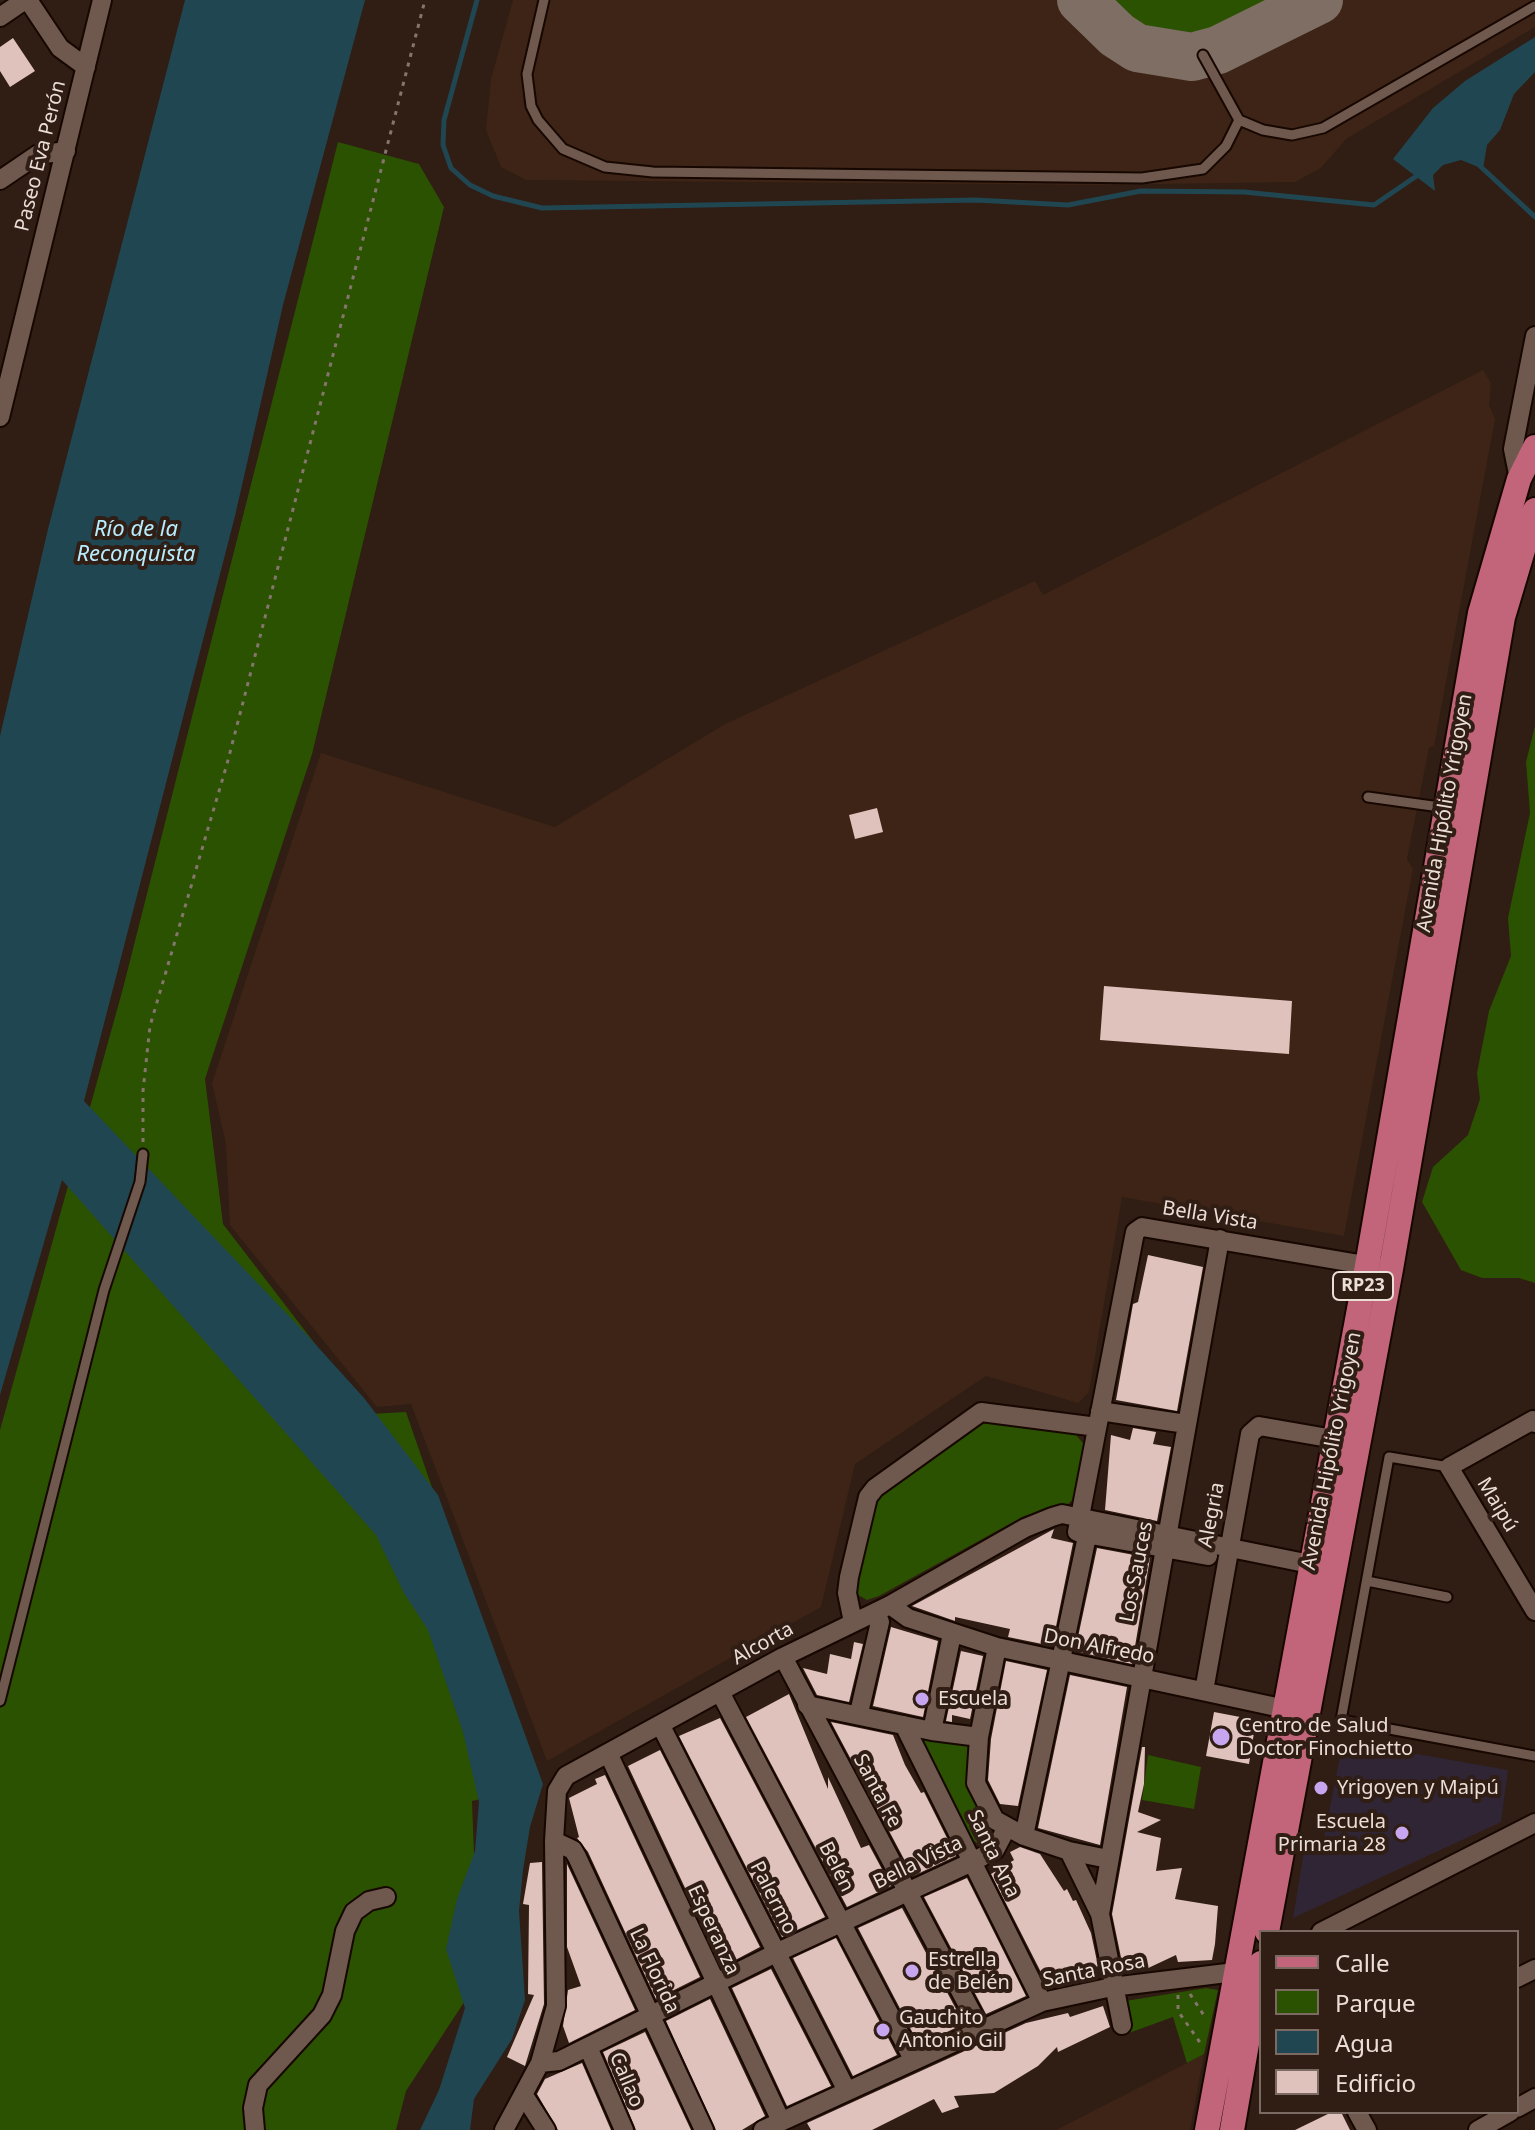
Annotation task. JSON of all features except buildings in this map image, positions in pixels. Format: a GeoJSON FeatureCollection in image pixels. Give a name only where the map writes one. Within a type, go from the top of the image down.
{"type":"FeatureCollection","features":[{"type":"Feature","properties":{"kind":"main road","name":"Avenida Hipólito Yrigoyen"},"geometry":{"type":"LineString","coordinates":[[1207,2130],[1235,1972],[1296,1711],[1391,1269],[1458,810],[1480,613],[1519,479],[1535,447]]}},
{"type":"Feature","properties":{"kind":"main road","name":"Avenida Hipólito Yrigoyen"},"geometry":{"type":"LineString","coordinates":[[1267,1930],[1296,1711],[1309,1570],[1458,810],[1503,617],[1535,510]]}},
{"type":"Feature","properties":{"kind":"main road"},"geometry":{"type":"LineString","coordinates":[[1232,2130],[1259,1975]]}},
{"type":"Feature","properties":{"kind":"street"},"geometry":{"type":"LineString","coordinates":[[0,17],[27,0],[60,48],[86,67]]}},
{"type":"Feature","properties":{"kind":"street","name":"Paseo Eva Perón"},"geometry":{"type":"LineString","coordinates":[[0,417],[3,384],[66,151],[102,0]]}},
{"type":"Feature","properties":{"kind":"street"},"geometry":{"type":"LineString","coordinates":[[0,180],[37,155],[66,151]]}},
{"type":"Feature","properties":{"kind":"street"},"geometry":{"type":"LineString","coordinates":[[1519,479],[1513,449],[1535,336]]}},
{"type":"Feature","properties":{"kind":"street","name":"Bella Vista"},"geometry":{"type":"LineString","coordinates":[[540,2063],[559,2061],[776,1953],[972,1862],[995,1850],[1015,1833],[1060,1663],[1086,1541],[1083,1529],[1098,1419],[1135,1232],[1142,1227],[1391,1269]]}},
{"type":"Feature","properties":{"kind":"street","name":"Los Sauces"},"geometry":{"type":"LineString","coordinates":[[1100,1914],[1220,1239]]}},
{"type":"Feature","properties":{"kind":"street"},"geometry":{"type":"LineString","coordinates":[[853,1622],[847,1593],[868,1497],[875,1488],[981,1412],[1186,1424]]}},
{"type":"Feature","properties":{"kind":"street","name":"Maipú"},"geometry":{"type":"LineString","coordinates":[[1535,1423],[1533,1420],[1449,1467],[1535,1611]]}},
{"type":"Feature","properties":{"kind":"street","name":"Alegria"},"geometry":{"type":"LineString","coordinates":[[1204,1691],[1227,1553],[1253,1429],[1259,1426],[1334,1439]]}},
{"type":"Feature","properties":{"kind":"street","name":"Alcorta"},"geometry":{"type":"LineString","coordinates":[[554,1841],[560,1781],[783,1657],[883,1608],[1025,1528],[1062,1514],[1083,1529],[1309,1570]]}},
{"type":"Feature","properties":{"kind":"street"},"geometry":{"type":"LineString","coordinates":[[859,1713],[883,1608]]}},
{"type":"Feature","properties":{"kind":"street","name":"Don Alfredo"},"geometry":{"type":"LineString","coordinates":[[883,1608],[952,1634],[1060,1663],[1296,1711]]}},
{"type":"Feature","properties":{"kind":"street"},"geometry":{"type":"LineString","coordinates":[[932,1731],[952,1634]]}},
{"type":"Feature","properties":{"kind":"street"},"geometry":{"type":"LineString","coordinates":[[997,1647],[979,1737],[976,1783],[995,1820],[1015,1833],[1069,1851],[1108,1859]]}},
{"type":"Feature","properties":{"kind":"street","name":"Santa Fe"},"geometry":{"type":"LineString","coordinates":[[783,1657],[980,2028]]}},
{"type":"Feature","properties":{"kind":"street","name":"Belén"},"geometry":{"type":"LineString","coordinates":[[721,1694],[913,2059]]}},
{"type":"Feature","properties":{"kind":"street"},"geometry":{"type":"LineString","coordinates":[[807,1705],[859,1713],[932,1731],[979,1737]]}},
{"type":"Feature","properties":{"kind":"street","name":"Santa Ana"},"geometry":{"type":"LineString","coordinates":[[904,1725],[1042,2002]]}},
{"type":"Feature","properties":{"kind":"street","name":"Palermo"},"geometry":{"type":"LineString","coordinates":[[661,1726],[847,2091]]}},
{"type":"Feature","properties":{"kind":"street","name":"Esperanza"},"geometry":{"type":"LineString","coordinates":[[609,1755],[781,2121]]}},
{"type":"Feature","properties":{"kind":"street"},"geometry":{"type":"LineString","coordinates":[[1325,1930],[1535,1823]]}},
{"type":"Feature","properties":{"kind":"street"},"geometry":{"type":"LineString","coordinates":[[504,2130],[525,2097],[540,2063],[556,2006],[554,1841]]}},
{"type":"Feature","properties":{"kind":"street","name":"La Florida"},"geometry":{"type":"LineString","coordinates":[[554,1841],[573,1850],[577,1857],[704,2130]]}},
{"type":"Feature","properties":{"kind":"street","name":"Los Sauces"},"geometry":{"type":"LineString","coordinates":[[1069,1851],[1100,1914],[1112,1987],[1122,2025]]}},
{"type":"Feature","properties":{"kind":"street"},"geometry":{"type":"LineString","coordinates":[[255,2130],[253,2108],[258,2085],[322,2015],[332,1995],[345,1931],[354,1912],[369,1901],[386,1897]]}},
{"type":"Feature","properties":{"kind":"street"},"geometry":{"type":"LineString","coordinates":[[1235,1972],[1259,1954]]}},
{"type":"Feature","properties":{"kind":"street","name":"Santa Rosa"},"geometry":{"type":"LineString","coordinates":[[763,2130],[1042,2002],[1112,1987],[1235,1972]]}},
{"type":"Feature","properties":{"kind":"street","name":"Callao"},"geometry":{"type":"LineString","coordinates":[[588,2047],[624,2130]]}},
{"type":"Feature","properties":{"kind":"street"},"geometry":{"type":"LineString","coordinates":[[525,2097],[546,2130]]}},
{"type":"Feature","properties":{"kind":"street"},"geometry":{"type":"LineString","coordinates":[[1478,2130],[1506,2114]]}},
{"type":"Feature","properties":{"kind":"lane"},"geometry":{"type":"LineString","coordinates":[[544,0],[527,74],[531,106],[538,120],[563,149],[605,167],[653,172],[1154,177],[1203,169],[1226,146],[1239,120]]}},
{"type":"Feature","properties":{"kind":"lane"},"geometry":{"type":"LineString","coordinates":[[1203,55],[1239,120],[1263,130],[1292,135],[1323,128],[1535,6]]}},
{"type":"Feature","properties":{"kind":"lane"},"geometry":{"type":"LineString","coordinates":[[1368,797],[1458,810]]}},
{"type":"Feature","properties":{"kind":"lane"},"geometry":{"type":"LineString","coordinates":[[0,1701],[104,1290],[140,1182],[143,1154]]}},
{"type":"Feature","properties":{"kind":"lane"},"geometry":{"type":"LineString","coordinates":[[1449,1467],[1389,1457],[1341,1720],[1535,1756]]}},
{"type":"Feature","properties":{"kind":"lane"},"geometry":{"type":"LineString","coordinates":[[1367,1581],[1447,1597]]}},
{"type":"Feature","properties":{"kind":"path"},"geometry":{"type":"LineString","coordinates":[[143,1154],[143,1091],[150,1026],[227,764],[425,0]]}},
{"type":"Feature","properties":{"kind":"path"},"geometry":{"type":"LineString","coordinates":[[1205,2017],[1190,1994],[1178,1995],[1178,2011],[1203,2047],[1220,2058]]}},
{"type":"Feature","properties":{"kind":"shaded area"},"geometry":{"type":"Polygon","coordinates":[[[513,0],[1535,0],[1535,27],[1346,139],[1321,168],[1295,182],[1092,185],[526,180],[501,167],[486,130],[491,79],[513,0]]]}},
{"type":"Feature","properties":{"kind":"shaded area"},"geometry":{"type":"Polygon","coordinates":[[[1483,370],[1491,383],[1489,405],[1495,419],[1434,746],[1429,748],[1407,859],[1413,869],[1344,1236],[1122,1197],[1089,1392],[1078,1403],[986,1376],[855,1464],[821,1607],[547,1761],[411,1404],[377,1407],[230,1225],[226,1144],[212,1083],[321,753],[555,827],[725,724],[1035,581],[1043,595],[1483,370]]]}},
{"type":"Feature","properties":{"kind":"shaded area","name":"Escuela Primaria 28"},"geometry":{"type":"Polygon","coordinates":[[[1343,1741],[1508,1770],[1501,1822],[1293,1918],[1304,1851],[1323,1843],[1343,1741]]]}},
{"type":"Feature","properties":{"kind":"shaded area"},"geometry":{"type":"Polygon","coordinates":[[[1204,2054],[1190,2130],[1056,2130],[1187,2063],[1204,2054]]]}},
{"type":"Feature","properties":{"kind":"green space"},"geometry":{"type":"Polygon","coordinates":[[[1111,0],[1278,0],[1214,32],[1179,37],[1145,28],[1111,0]]]}},
{"type":"Feature","properties":{"kind":"green space"},"geometry":{"type":"Polygon","coordinates":[[[338,142],[419,164],[444,207],[312,754],[205,1079],[223,1224],[369,1414],[406,1412],[535,1786],[472,1801],[475,1879],[472,1990],[406,2091],[396,2130],[0,2130],[0,1430],[122,992],[338,142]]]}},
{"type":"Feature","properties":{"kind":"green space"},"geometry":{"type":"Polygon","coordinates":[[[1535,726],[1535,1283],[1519,1278],[1482,1278],[1461,1270],[1422,1202],[1433,1167],[1468,1135],[1480,1099],[1477,1073],[1489,1011],[1511,956],[1508,918],[1530,813],[1526,762],[1535,726]]]}},
{"type":"Feature","properties":{"kind":"green space"},"geometry":{"type":"Polygon","coordinates":[[[989,1422],[1076,1435],[1087,1448],[1079,1494],[1068,1504],[1024,1516],[879,1596],[867,1600],[856,1594],[873,1499],[973,1427],[989,1422]]]}},
{"type":"Feature","properties":{"kind":"green space"},"geometry":{"type":"Polygon","coordinates":[[[924,1737],[966,1743],[971,1748],[968,1782],[994,1834],[993,1839],[980,1845],[974,1841],[922,1743],[924,1737]]]}},
{"type":"Feature","properties":{"kind":"green space"},"geometry":{"type":"Polygon","coordinates":[[[1148,1755],[1201,1767],[1194,1809],[1142,1800],[1148,1755]]]}},
{"type":"Feature","properties":{"kind":"green space"},"geometry":{"type":"Polygon","coordinates":[[[1206,1988],[1218,1990],[1204,2054],[1187,2063],[1173,2017],[1129,2033],[1119,2002],[1206,1988]]]}},
{"type":"Feature","properties":{"kind":"water","name":"Río de la Reconquista"},"geometry":{"type":"Polygon","coordinates":[[[185,0],[365,0],[283,305],[235,516],[84,1101],[364,1398],[438,1495],[543,1784],[530,1827],[519,1911],[525,2000],[512,2039],[474,2099],[470,2130],[420,2130],[439,2090],[465,2008],[446,1949],[457,1899],[475,1851],[479,1802],[463,1732],[428,1630],[404,1593],[376,1535],[62,1180],[0,1395],[0,736],[48,529],[185,0]]]}},
{"type":"Feature","properties":{"kind":"water"},"geometry":{"type":"Polygon","coordinates":[[[1535,37],[1535,72],[1514,94],[1500,130],[1487,145],[1483,169],[1461,160],[1443,165],[1433,175],[1435,191],[1393,159],[1433,108],[1465,81],[1535,37]]]}},
{"type":"Feature","properties":{"kind":"waterway"},"geometry":{"type":"LineString","coordinates":[[477,0],[444,120],[443,145],[451,168],[470,185],[493,196],[542,208],[976,200],[1068,205],[1141,191],[1244,192],[1374,205],[1418,175]]}},
{"type":"Feature","properties":{"kind":"waterway"},"geometry":{"type":"LineString","coordinates":[[1480,166],[1535,217]]}},
{"type":"Feature","properties":{"kind":"taxiway"},"geometry":{"type":"LineString","coordinates":[[1081,0],[1117,35],[1137,48],[1192,57],[1218,50],[1319,0]]}},
{"type":"Feature","properties":{"kind":"place","name":"Escuela"},"geometry":{"type":"Point","coordinates":[922,1699]}},
{"type":"Feature","properties":{"kind":"place","name":"Centro de Salud Doctor Finochietto"},"geometry":{"type":"Point","coordinates":[1221,1737]}},
{"type":"Feature","properties":{"kind":"place","name":"Yrigoyen y Maipú"},"geometry":{"type":"Point","coordinates":[1321,1788]}},
{"type":"Feature","properties":{"kind":"place","name":"Escuela Primaria 28"},"geometry":{"type":"Point","coordinates":[1402,1833]}},
{"type":"Feature","properties":{"kind":"place","name":"Estrella de Belén"},"geometry":{"type":"Point","coordinates":[912,1971]}},
{"type":"Feature","properties":{"kind":"place","name":"Gauchito Antonio Gil"},"geometry":{"type":"Point","coordinates":[883,2030]}}]}
